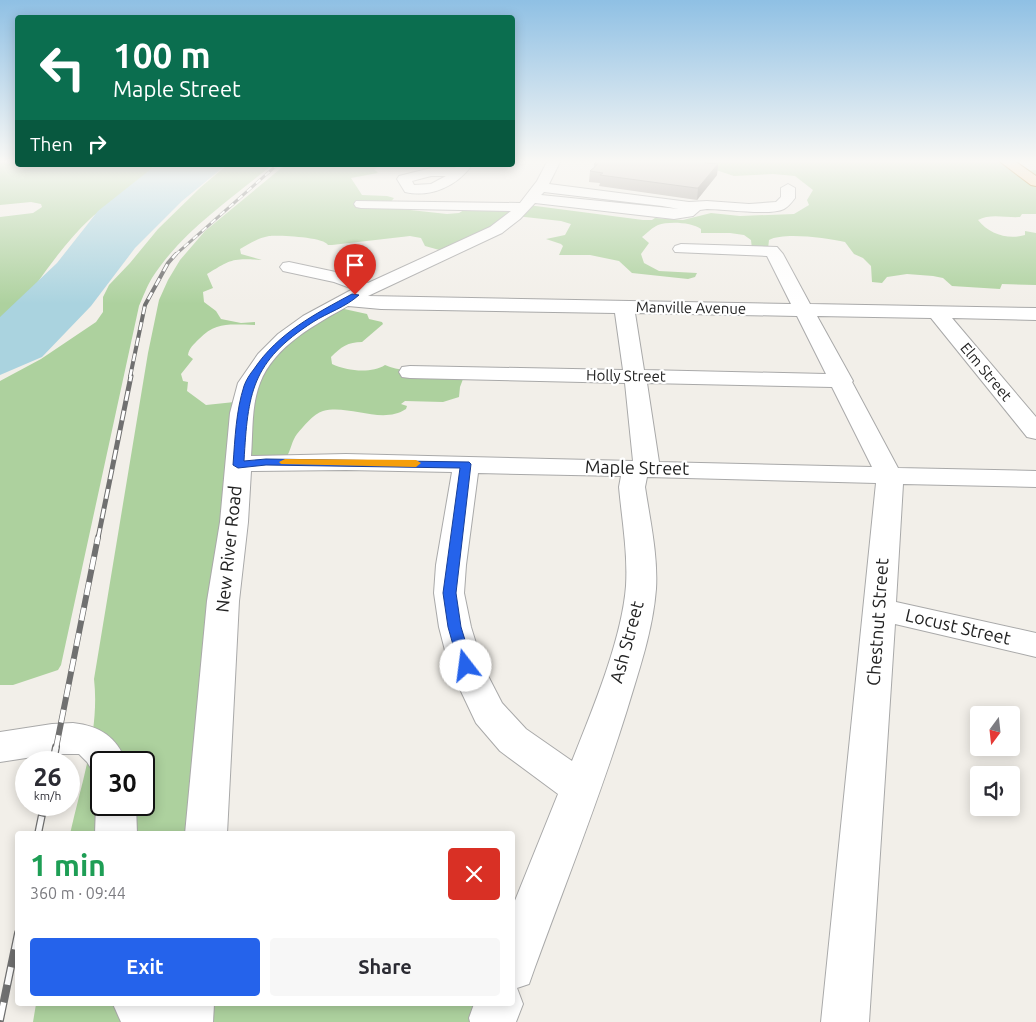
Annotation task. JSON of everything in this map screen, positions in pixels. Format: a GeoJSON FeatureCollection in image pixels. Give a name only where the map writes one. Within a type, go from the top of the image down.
{"type":"FeatureCollection","features":[{"type":"Feature","properties":{"kind":"street","name":"New River Road"},"geometry":{"type":"LineString","coordinates":[[206,831],[223,601],[234,522],[242,413],[249,383],[266,358],[285,338],[310,320],[368,289],[496,230],[526,208]]}},
{"type":"Feature","properties":{"kind":"street"},"geometry":{"type":"LineString","coordinates":[[650,208],[674,214],[688,213],[693,210],[689,208]]}},
{"type":"Feature","properties":{"kind":"street","name":"Chestnut Street"},"geometry":{"type":"LineString","coordinates":[[681,249],[771,251],[776,254],[888,474],[890,485],[845,1022]]}},
{"type":"Feature","properties":{"kind":"street"},"geometry":{"type":"LineString","coordinates":[[289,267],[340,278],[368,289]]}},
{"type":"Feature","properties":{"kind":"street","name":"Manville Avenue"},"geometry":{"type":"LineString","coordinates":[[346,300],[381,303],[1036,314]]}},
{"type":"Feature","properties":{"kind":"street","name":"Ash Street"},"geometry":{"type":"LineString","coordinates":[[515,959],[580,788],[628,652],[639,605],[641,564],[632,487],[633,478],[646,462],[646,452],[624,306]]}},
{"type":"Feature","properties":{"kind":"street","name":"Elm Street"},"geometry":{"type":"LineString","coordinates":[[937,312],[1036,432]]}},
{"type":"Feature","properties":{"kind":"street","name":"Holly Street"},"geometry":{"type":"LineString","coordinates":[[410,372],[842,381]]}},
{"type":"Feature","properties":{"kind":"street","name":"Maple Street"},"geometry":{"type":"LineString","coordinates":[[238,465],[266,462],[466,464],[1036,479]]}},
{"type":"Feature","properties":{"kind":"street"},"geometry":{"type":"LineString","coordinates":[[466,464],[449,593],[455,627],[466,666],[489,713],[513,740],[580,788]]}},
{"type":"Feature","properties":{"kind":"street","name":"Locust Street"},"geometry":{"type":"LineString","coordinates":[[879,609],[1036,645]]}},
{"type":"Feature","properties":{"kind":"street"},"geometry":{"type":"LineString","coordinates":[[0,747],[58,738],[84,739],[101,751]]}},
{"type":"Feature","properties":{"kind":"street"},"geometry":{"type":"LineString","coordinates":[[116,816],[116,831]]}},
{"type":"Feature","properties":{"kind":"street"},"geometry":{"type":"LineString","coordinates":[[138,1006],[150,1022]]}},
{"type":"Feature","properties":{"kind":"street"},"geometry":{"type":"LineString","coordinates":[[189,1022],[190,1006]]}},
{"type":"Feature","properties":{"kind":"green space"},"geometry":{"type":"Polygon","coordinates":[[[41,208],[104,208],[90,219],[69,241],[12,318],[0,325],[0,217],[33,213],[41,208]]]}},
{"type":"Feature","properties":{"kind":"green space"},"geometry":{"type":"Polygon","coordinates":[[[180,208],[219,208],[192,231],[164,261],[152,278],[139,306],[61,665],[58,670],[13,685],[0,685],[0,381],[41,359],[96,322],[103,312],[103,297],[109,285],[158,229],[180,208]]]}},
{"type":"Feature","properties":{"kind":"green space"},"geometry":{"type":"Polygon","coordinates":[[[233,208],[392,208],[447,214],[459,213],[467,208],[497,209],[518,213],[525,208],[549,208],[643,220],[655,218],[683,220],[711,213],[740,216],[794,214],[805,208],[1036,208],[1036,214],[1022,214],[1020,217],[988,217],[978,220],[982,225],[999,235],[1012,237],[1025,235],[1025,231],[1036,233],[1036,285],[1002,284],[1000,289],[952,286],[943,278],[907,274],[887,277],[882,283],[872,282],[871,266],[863,258],[854,254],[845,242],[785,236],[769,240],[768,249],[752,249],[751,240],[744,235],[701,233],[701,229],[697,227],[680,223],[662,224],[650,230],[642,237],[649,243],[641,254],[644,263],[659,271],[697,273],[695,277],[688,279],[632,273],[619,261],[590,255],[559,255],[563,246],[546,239],[565,235],[571,224],[561,221],[516,216],[443,251],[425,246],[421,238],[410,236],[328,245],[325,242],[310,238],[269,236],[240,249],[241,254],[262,260],[244,259],[233,261],[207,274],[213,288],[203,292],[204,302],[216,311],[221,319],[241,323],[255,322],[255,325],[225,325],[212,329],[191,348],[188,355],[193,359],[181,374],[183,381],[188,382],[187,391],[206,405],[244,401],[268,358],[335,307],[367,314],[369,319],[382,322],[383,324],[362,342],[349,344],[338,350],[331,357],[332,364],[359,370],[373,370],[385,365],[415,371],[466,371],[460,387],[459,397],[443,402],[405,401],[401,404],[407,406],[406,409],[387,415],[344,410],[323,411],[312,417],[297,434],[286,458],[247,462],[208,831],[71,831],[74,816],[80,816],[80,793],[92,738],[95,699],[94,679],[148,353],[159,300],[180,260],[205,231],[233,208]]]}},
{"type":"Feature","properties":{"kind":"green space"},"geometry":{"type":"Polygon","coordinates":[[[36,1006],[505,1006],[503,1022],[33,1022],[36,1006]]]}},
{"type":"Feature","properties":{"kind":"water"},"geometry":{"type":"Polygon","coordinates":[[[102,208],[175,208],[135,248],[91,306],[42,357],[0,375],[0,317],[57,263],[102,208]]]}},
{"type":"Feature","properties":{"kind":"railway"},"geometry":{"type":"LineString","coordinates":[[176,255],[229,208]]}},
{"type":"Feature","properties":{"kind":"railway"},"geometry":{"type":"LineString","coordinates":[[130,377],[145,305],[168,263],[176,255]]}},
{"type":"Feature","properties":{"kind":"railway"},"geometry":{"type":"LineString","coordinates":[[98,538],[131,376]]}},
{"type":"Feature","properties":{"kind":"railway"},"geometry":{"type":"LineString","coordinates":[[56,748],[98,537]]}},
{"type":"Feature","properties":{"kind":"railway"},"geometry":{"type":"LineString","coordinates":[[55,751],[56,747]]}},
{"type":"Feature","properties":{"kind":"railway"},"geometry":{"type":"LineString","coordinates":[[39,831],[42,816]]}},
{"type":"Feature","properties":{"kind":"railway"},"geometry":{"type":"LineString","coordinates":[[0,1020],[15,948]]}},
{"type":"Feature","properties":{"kind":"slow traffic"},"geometry":{"type":"LineString","coordinates":[[285,462],[416,463]]}},
{"type":"Feature","properties":{"kind":"route"},"geometry":{"type":"LineString","coordinates":[[355,295],[310,320],[285,338],[266,358],[249,383],[242,413],[238,465],[266,462],[466,464],[451,565],[449,593],[455,627],[466,666]]}}]}
